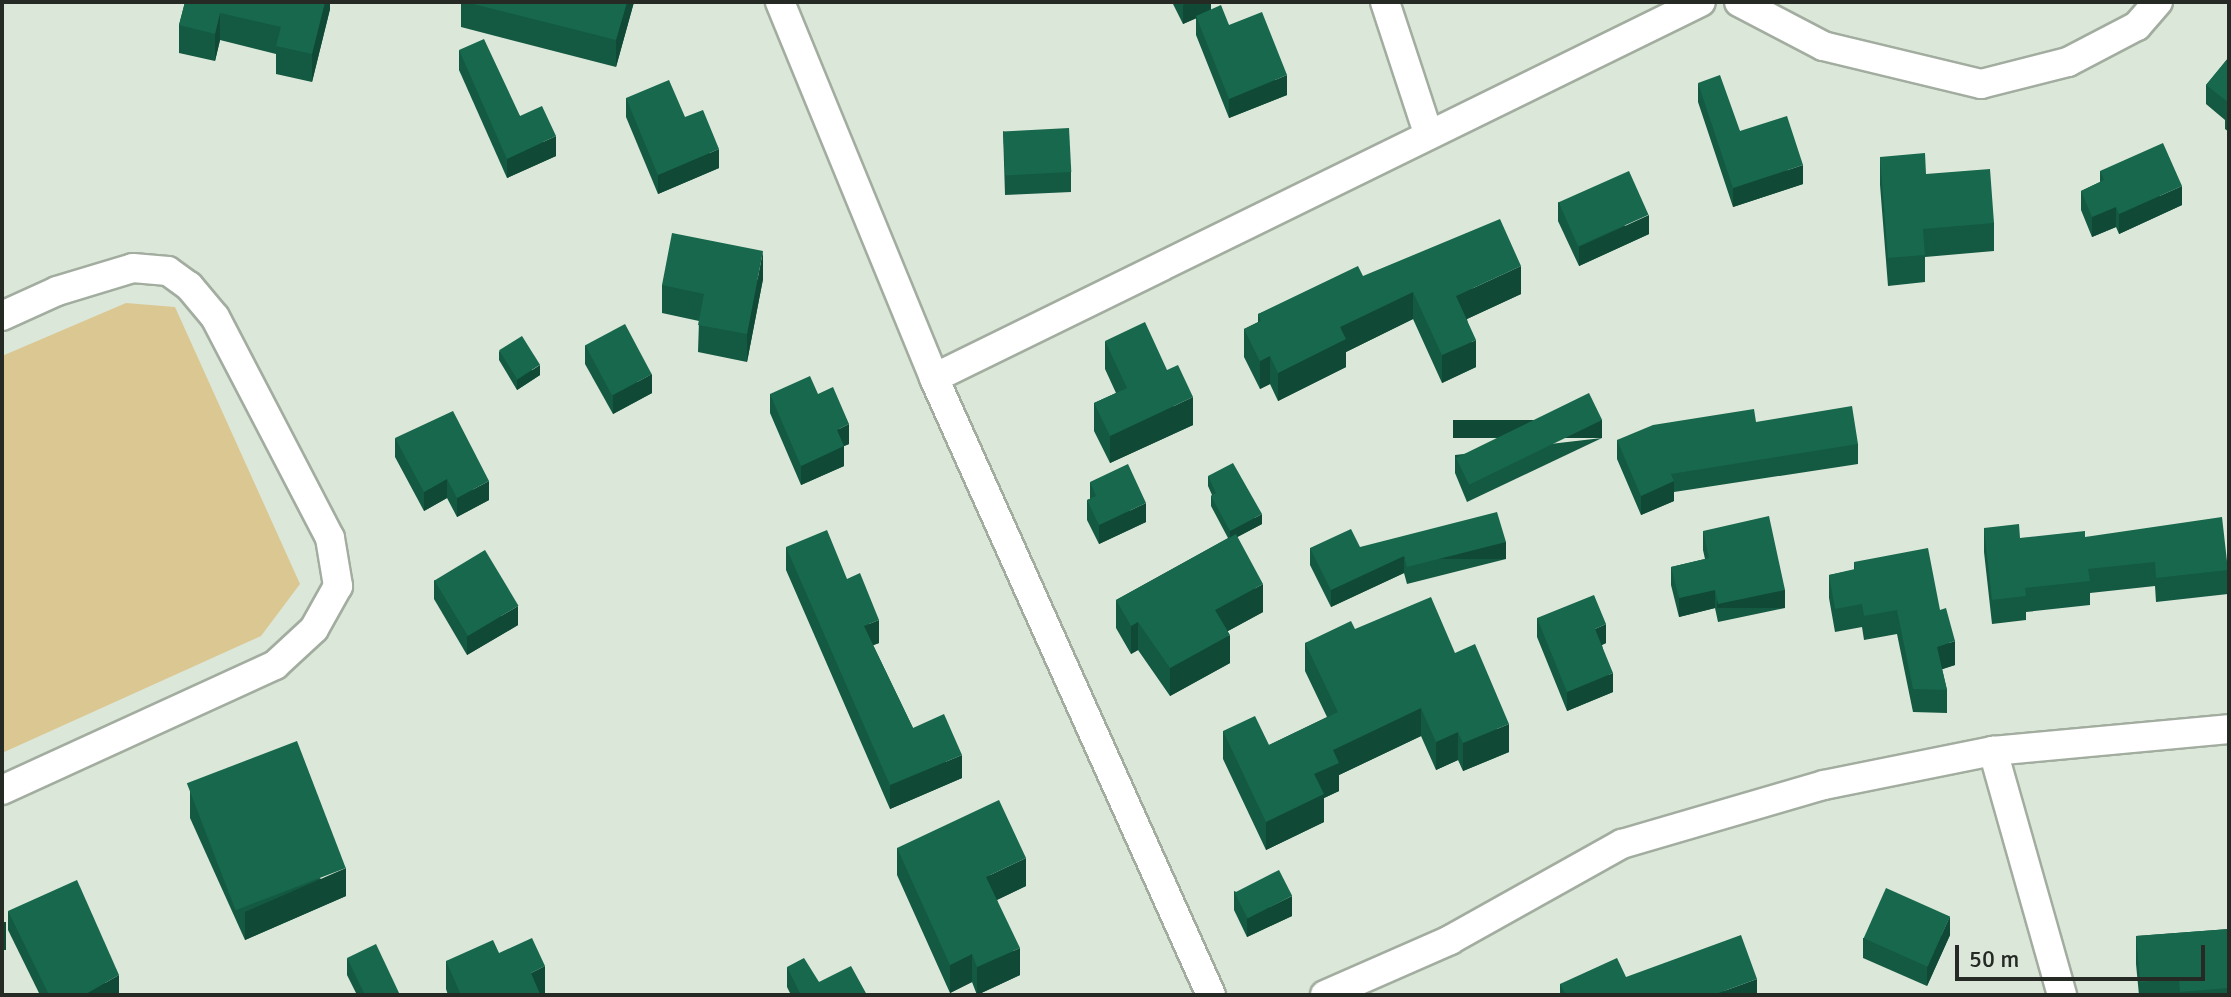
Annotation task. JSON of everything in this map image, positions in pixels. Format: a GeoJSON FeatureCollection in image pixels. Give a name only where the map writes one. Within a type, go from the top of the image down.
{"type":"FeatureCollection","features":[{"type":"Feature","properties":{"kind":"street"},"geometry":{"type":"LineString","coordinates":[[780,2],[934,378],[1211,995]]}},
{"type":"Feature","properties":{"kind":"street"},"geometry":{"type":"LineString","coordinates":[[1385,2],[1428,133]]}},
{"type":"Feature","properties":{"kind":"street"},"geometry":{"type":"LineString","coordinates":[[934,378],[1428,133],[1701,2]]}},
{"type":"Feature","properties":{"kind":"street"},"geometry":{"type":"LineString","coordinates":[[1739,2],[1823,46],[1981,84],[2068,62],[2137,26],[2158,2]]}},
{"type":"Feature","properties":{"kind":"street"},"geometry":{"type":"LineString","coordinates":[[2,316],[57,291],[133,268],[168,271],[189,286],[215,317],[330,538],[338,586],[314,629],[275,665],[2,790]]}},
{"type":"Feature","properties":{"kind":"street"},"geometry":{"type":"LineString","coordinates":[[1325,995],[1450,940],[1622,844],[1824,785],[1993,751],[2229,729]]}},
{"type":"Feature","properties":{"kind":"street"},"geometry":{"type":"LineString","coordinates":[[1993,751],[2062,995]]}},
{"type":"Feature","properties":{"kind":"shaded area"},"geometry":{"type":"Polygon","coordinates":[[[126,303],[175,307],[300,584],[261,636],[2,753],[2,356],[126,303]]]}},
{"type":"Feature","properties":{"kind":"building"},"geometry":{"type":"Polygon","coordinates":[[[185,2],[325,2],[312,54],[276,46],[281,27],[220,13],[215,34],[179,25],[185,2]]]}},
{"type":"Feature","properties":{"kind":"building"},"geometry":{"type":"Polygon","coordinates":[[[465,2],[627,2],[616,40],[465,2]]]}},
{"type":"Feature","properties":{"kind":"building"},"geometry":{"type":"Polygon","coordinates":[[[1221,5],[1229,25],[1262,12],[1287,75],[1229,99],[1196,16],[1221,5]]]}},
{"type":"Feature","properties":{"kind":"building"},"geometry":{"type":"Polygon","coordinates":[[[484,39],[520,116],[542,106],[556,136],[507,159],[459,50],[484,39]]]}},
{"type":"Feature","properties":{"kind":"building"},"geometry":{"type":"Polygon","coordinates":[[[2229,57],[2229,103],[2206,85],[2229,57]]]}},
{"type":"Feature","properties":{"kind":"building"},"geometry":{"type":"Polygon","coordinates":[[[1720,75],[1740,131],[1787,116],[1803,165],[1733,188],[1698,83],[1720,75]]]}},
{"type":"Feature","properties":{"kind":"building"},"geometry":{"type":"Polygon","coordinates":[[[669,80],[685,117],[703,110],[719,149],[658,175],[626,98],[669,80]]]}},
{"type":"Feature","properties":{"kind":"building"},"geometry":{"type":"Polygon","coordinates":[[[1069,128],[1071,172],[1005,175],[1003,131],[1069,128]]]}},
{"type":"Feature","properties":{"kind":"building"},"geometry":{"type":"Polygon","coordinates":[[[2163,143],[2182,186],[2119,214],[2116,207],[2092,217],[2081,191],[2104,180],[2100,171],[2163,143]]]}},
{"type":"Feature","properties":{"kind":"building"},"geometry":{"type":"Polygon","coordinates":[[[1925,153],[1926,174],[1990,169],[1994,223],[1923,229],[1925,255],[1888,258],[1880,157],[1925,153]]]}},
{"type":"Feature","properties":{"kind":"building"},"geometry":{"type":"Polygon","coordinates":[[[1629,171],[1649,215],[1578,246],[1559,202],[1629,171]]]}},
{"type":"Feature","properties":{"kind":"building"},"geometry":{"type":"Polygon","coordinates":[[[1500,219],[1521,266],[1456,296],[1476,340],[1442,355],[1413,292],[1340,327],[1346,339],[1278,373],[1270,356],[1260,361],[1244,329],[1261,321],[1258,314],[1358,266],[1363,276],[1500,219]]]}},
{"type":"Feature","properties":{"kind":"building"},"geometry":{"type":"Polygon","coordinates":[[[672,233],[763,251],[747,334],[698,325],[704,294],[662,285],[672,233]]]}},
{"type":"Feature","properties":{"kind":"building"},"geometry":{"type":"Polygon","coordinates":[[[1145,322],[1167,370],[1178,365],[1193,397],[1110,436],[1094,403],[1127,388],[1105,341],[1145,322]]]}},
{"type":"Feature","properties":{"kind":"building"},"geometry":{"type":"Polygon","coordinates":[[[625,324],[652,374],[612,395],[585,345],[625,324]]]}},
{"type":"Feature","properties":{"kind":"building"},"geometry":{"type":"Polygon","coordinates":[[[522,336],[540,365],[517,379],[499,350],[522,336]]]}},
{"type":"Feature","properties":{"kind":"building"},"geometry":{"type":"Polygon","coordinates":[[[810,376],[818,394],[833,387],[849,424],[837,430],[844,446],[801,466],[770,394],[810,376]]]}},
{"type":"Feature","properties":{"kind":"building"},"geometry":{"type":"Polygon","coordinates":[[[1589,393],[1602,420],[1469,485],[1456,458],[1589,393]]]}},
{"type":"Feature","properties":{"kind":"building"},"geometry":{"type":"Polygon","coordinates":[[[1852,406],[1858,444],[1671,474],[1674,481],[1641,496],[1617,440],[1653,425],[1754,409],[1756,422],[1852,406]]]}},
{"type":"Feature","properties":{"kind":"building"},"geometry":{"type":"Polygon","coordinates":[[[453,411],[489,481],[457,498],[447,479],[424,492],[395,438],[453,411]]]}},
{"type":"Feature","properties":{"kind":"building"},"geometry":{"type":"Polygon","coordinates":[[[1233,463],[1262,514],[1230,531],[1211,496],[1216,493],[1208,476],[1233,463]]]}},
{"type":"Feature","properties":{"kind":"building"},"geometry":{"type":"Polygon","coordinates":[[[1128,464],[1146,503],[1099,525],[1087,500],[1096,496],[1090,482],[1128,464]]]}},
{"type":"Feature","properties":{"kind":"building"},"geometry":{"type":"Polygon","coordinates":[[[1497,512],[1506,542],[1407,567],[1404,556],[1331,590],[1310,548],[1351,529],[1360,547],[1497,512]]]}},
{"type":"Feature","properties":{"kind":"building"},"geometry":{"type":"Polygon","coordinates":[[[1769,516],[1785,590],[1718,604],[1715,590],[1679,598],[1671,567],[1709,558],[1703,531],[1769,516]]]}},
{"type":"Feature","properties":{"kind":"building"},"geometry":{"type":"Polygon","coordinates":[[[2222,517],[2228,570],[2156,578],[2155,562],[2088,569],[2090,581],[2025,588],[2026,596],[1992,600],[1984,528],[2019,524],[2020,538],[2085,531],[2085,537],[2222,517]]]}},
{"type":"Feature","properties":{"kind":"building"},"geometry":{"type":"Polygon","coordinates":[[[827,530],[847,579],[860,573],[879,620],[864,626],[913,728],[944,714],[962,755],[890,785],[786,547],[827,530]]]}},
{"type":"Feature","properties":{"kind":"building"},"geometry":{"type":"Polygon","coordinates":[[[1236,534],[1263,584],[1215,610],[1230,635],[1170,668],[1138,622],[1131,626],[1116,600],[1236,534]]]}},
{"type":"Feature","properties":{"kind":"building"},"geometry":{"type":"Polygon","coordinates":[[[1928,548],[1940,610],[1946,608],[1955,641],[1937,647],[1947,690],[1913,689],[1897,610],[1864,616],[1862,604],[1835,609],[1829,575],[1855,569],[1854,562],[1928,548]]]}},
{"type":"Feature","properties":{"kind":"building"},"geometry":{"type":"Polygon","coordinates":[[[485,550],[518,606],[468,636],[434,580],[485,550]]]}},
{"type":"Feature","properties":{"kind":"building"},"geometry":{"type":"Polygon","coordinates":[[[1594,595],[1606,624],[1595,629],[1613,673],[1567,692],[1537,618],[1594,595]]]}},
{"type":"Feature","properties":{"kind":"building"},"geometry":{"type":"Polygon","coordinates":[[[1431,597],[1455,653],[1475,644],[1509,724],[1463,743],[1458,732],[1436,742],[1421,708],[1333,750],[1339,763],[1314,774],[1324,794],[1266,822],[1223,731],[1255,716],[1269,745],[1338,712],[1305,643],[1351,621],[1355,629],[1431,597]]]}},
{"type":"Feature","properties":{"kind":"building"},"geometry":{"type":"Polygon","coordinates":[[[297,741],[346,868],[236,910],[187,783],[297,741]]]}},
{"type":"Feature","properties":{"kind":"building"},"geometry":{"type":"Polygon","coordinates":[[[999,800],[1026,858],[986,877],[1020,948],[977,967],[972,954],[950,965],[897,848],[999,800]]]}},
{"type":"Feature","properties":{"kind":"building"},"geometry":{"type":"Polygon","coordinates":[[[1279,870],[1292,896],[1248,919],[1234,893],[1279,870]]]}},
{"type":"Feature","properties":{"kind":"building"},"geometry":{"type":"Polygon","coordinates":[[[77,880],[119,975],[84,995],[49,995],[8,911],[77,880]]]}},
{"type":"Feature","properties":{"kind":"building"},"geometry":{"type":"Polygon","coordinates":[[[1886,888],[1950,916],[1928,967],[1864,938],[1886,888]]]}},
{"type":"Feature","properties":{"kind":"building"},"geometry":{"type":"Polygon","coordinates":[[[2229,929],[2229,988],[2180,992],[2179,979],[2140,982],[2136,936],[2229,929]]]}},
{"type":"Feature","properties":{"kind":"building"},"geometry":{"type":"Polygon","coordinates":[[[1741,935],[1757,979],[1713,995],[1566,995],[1560,984],[1617,958],[1626,977],[1741,935]]]}},
{"type":"Feature","properties":{"kind":"building"},"geometry":{"type":"Polygon","coordinates":[[[532,938],[545,966],[531,973],[540,994],[461,995],[446,961],[493,940],[499,953],[532,938]]]}},
{"type":"Feature","properties":{"kind":"building"},"geometry":{"type":"Polygon","coordinates":[[[376,944],[400,995],[365,995],[347,958],[376,944]]]}},
{"type":"Feature","properties":{"kind":"building"},"geometry":{"type":"Polygon","coordinates":[[[804,958],[819,982],[851,966],[867,995],[801,995],[787,967],[804,958]]]}}]}
